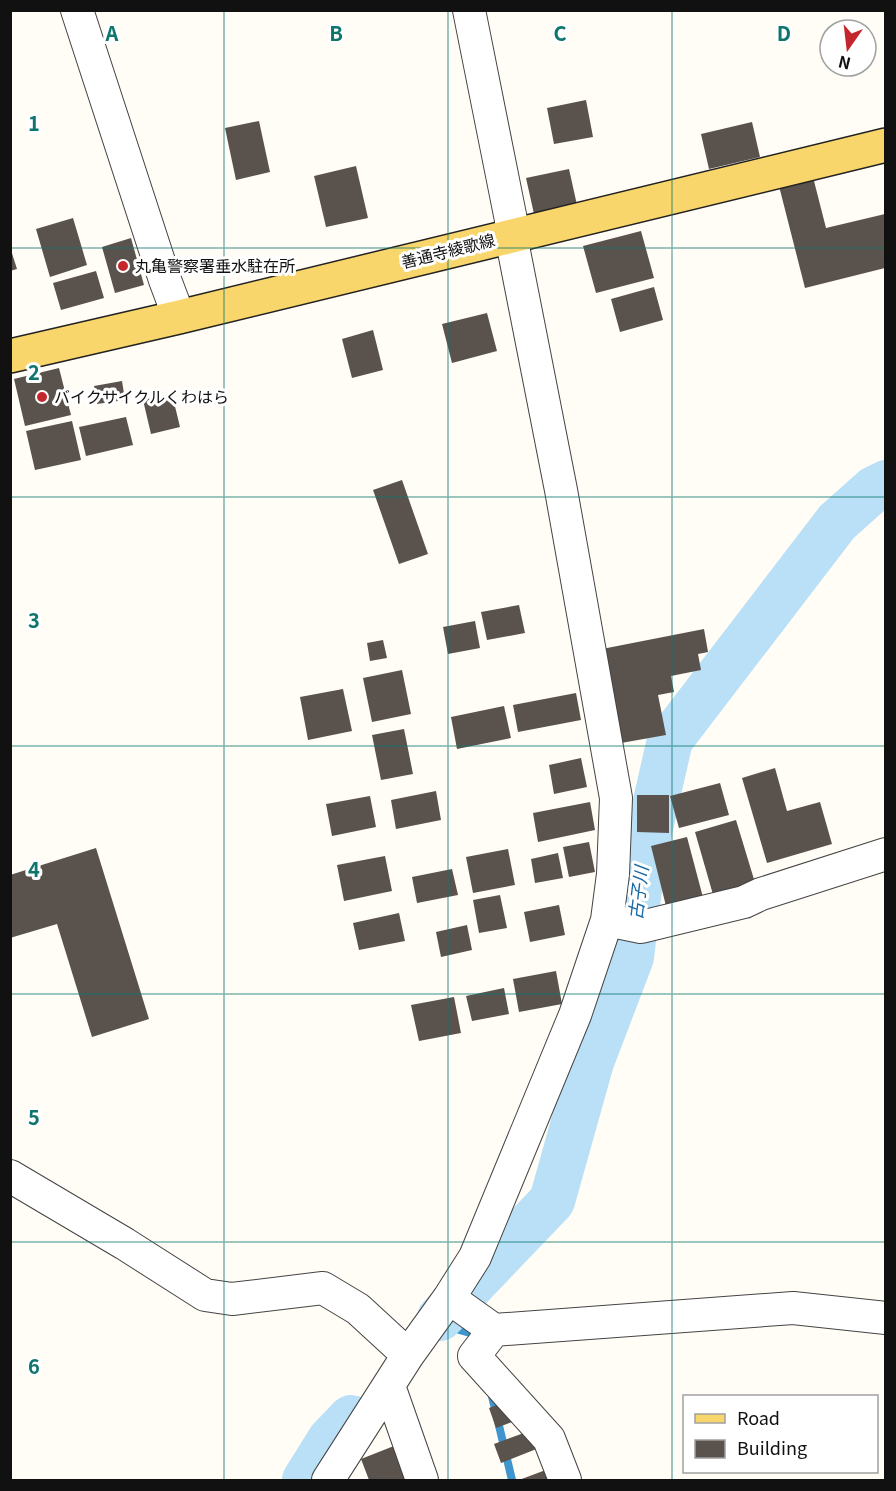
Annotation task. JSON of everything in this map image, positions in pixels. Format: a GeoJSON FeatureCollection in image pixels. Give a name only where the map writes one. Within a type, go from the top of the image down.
{"type":"FeatureCollection","features":[{"type":"Feature","properties":{"kind":"main road","name":"善通寺綾歌線"},"geometry":{"type":"LineString","coordinates":[[10,356],[885,145]]}},
{"type":"Feature","properties":{"kind":"street"},"geometry":{"type":"LineString","coordinates":[[77,10],[179,317]]}},
{"type":"Feature","properties":{"kind":"street"},"geometry":{"type":"LineString","coordinates":[[328,1480],[408,1355],[475,1257],[575,1015],[607,920],[613,873],[616,798],[563,501],[511,236],[512,220],[469,10]]}},
{"type":"Feature","properties":{"kind":"street"},"geometry":{"type":"LineString","coordinates":[[607,920],[641,927],[744,902],[761,894],[885,854]]}},
{"type":"Feature","properties":{"kind":"street"},"geometry":{"type":"LineString","coordinates":[[10,1176],[125,1244],[205,1295],[232,1299],[323,1288],[358,1309],[408,1355]]}},
{"type":"Feature","properties":{"kind":"street"},"geometry":{"type":"LineString","coordinates":[[449,1298],[494,1330],[793,1308],[885,1318]]}},
{"type":"Feature","properties":{"kind":"street"},"geometry":{"type":"LineString","coordinates":[[494,1330],[474,1356],[549,1439],[566,1480]]}},
{"type":"Feature","properties":{"kind":"street"},"geometry":{"type":"LineString","coordinates":[[389,1386],[422,1480]]}},
{"type":"Feature","properties":{"kind":"building"},"geometry":{"type":"Polygon","coordinates":[[[586,100],[593,137],[554,144],[547,108],[586,100]]]}},
{"type":"Feature","properties":{"kind":"building"},"geometry":{"type":"Polygon","coordinates":[[[259,121],[270,172],[236,180],[225,128],[259,121]]]}},
{"type":"Feature","properties":{"kind":"building"},"geometry":{"type":"Polygon","coordinates":[[[752,122],[760,157],[709,169],[701,134],[752,122]]]}},
{"type":"Feature","properties":{"kind":"building"},"geometry":{"type":"Polygon","coordinates":[[[356,166],[368,218],[326,227],[314,176],[356,166]]]}},
{"type":"Feature","properties":{"kind":"building"},"geometry":{"type":"Polygon","coordinates":[[[569,169],[577,205],[534,214],[526,178],[569,169]]]}},
{"type":"Feature","properties":{"kind":"building"},"geometry":{"type":"Polygon","coordinates":[[[813,177],[826,228],[885,214],[885,268],[805,288],[779,186],[813,177]]]}},
{"type":"Feature","properties":{"kind":"building"},"geometry":{"type":"Polygon","coordinates":[[[73,218],[87,265],[50,277],[36,229],[73,218]]]}},
{"type":"Feature","properties":{"kind":"building"},"geometry":{"type":"Polygon","coordinates":[[[641,231],[654,278],[596,293],[583,246],[641,231]]]}},
{"type":"Feature","properties":{"kind":"building","name":"丸亀警察署垂水駐在所"},"geometry":{"type":"Polygon","coordinates":[[[131,238],[144,285],[115,293],[102,247],[131,238]]]}},
{"type":"Feature","properties":{"kind":"building"},"geometry":{"type":"Polygon","coordinates":[[[10,247],[17,269],[10,271],[10,247]]]}},
{"type":"Feature","properties":{"kind":"building"},"geometry":{"type":"Polygon","coordinates":[[[96,271],[104,298],[61,310],[53,283],[96,271]]]}},
{"type":"Feature","properties":{"kind":"building"},"geometry":{"type":"Polygon","coordinates":[[[654,287],[663,320],[620,332],[611,299],[654,287]]]}},
{"type":"Feature","properties":{"kind":"building"},"geometry":{"type":"Polygon","coordinates":[[[487,313],[497,351],[452,363],[442,324],[487,313]]]}},
{"type":"Feature","properties":{"kind":"building"},"geometry":{"type":"Polygon","coordinates":[[[373,330],[383,370],[352,378],[342,339],[373,330]]]}},
{"type":"Feature","properties":{"kind":"building","name":"バイクサイクルくわはら"},"geometry":{"type":"Polygon","coordinates":[[[59,368],[71,415],[25,426],[14,379],[59,368]]]}},
{"type":"Feature","properties":{"kind":"building"},"geometry":{"type":"Polygon","coordinates":[[[122,381],[125,400],[97,404],[94,386],[122,381]]]}},
{"type":"Feature","properties":{"kind":"building"},"geometry":{"type":"Polygon","coordinates":[[[172,394],[180,427],[151,434],[143,400],[172,394]]]}},
{"type":"Feature","properties":{"kind":"building"},"geometry":{"type":"Polygon","coordinates":[[[126,417],[133,445],[86,456],[79,427],[126,417]]]}},
{"type":"Feature","properties":{"kind":"building"},"geometry":{"type":"Polygon","coordinates":[[[72,421],[81,460],[35,470],[26,431],[72,421]]]}},
{"type":"Feature","properties":{"kind":"building"},"geometry":{"type":"Polygon","coordinates":[[[402,480],[428,554],[399,564],[373,490],[402,480]]]}},
{"type":"Feature","properties":{"kind":"building"},"geometry":{"type":"Polygon","coordinates":[[[519,605],[525,633],[487,640],[481,612],[519,605]]]}},
{"type":"Feature","properties":{"kind":"building"},"geometry":{"type":"Polygon","coordinates":[[[475,621],[480,648],[448,654],[443,627],[475,621]]]}},
{"type":"Feature","properties":{"kind":"building"},"geometry":{"type":"Polygon","coordinates":[[[704,629],[708,652],[698,654],[701,670],[671,676],[674,692],[658,695],[666,735],[621,743],[602,649],[704,629]]]}},
{"type":"Feature","properties":{"kind":"building"},"geometry":{"type":"Polygon","coordinates":[[[383,640],[387,658],[370,661],[367,643],[383,640]]]}},
{"type":"Feature","properties":{"kind":"building"},"geometry":{"type":"Polygon","coordinates":[[[402,670],[411,714],[372,722],[363,678],[402,670]]]}},
{"type":"Feature","properties":{"kind":"building"},"geometry":{"type":"Polygon","coordinates":[[[343,689],[352,731],[308,740],[300,697],[343,689]]]}},
{"type":"Feature","properties":{"kind":"building"},"geometry":{"type":"Polygon","coordinates":[[[576,693],[581,720],[518,732],[513,705],[576,693]]]}},
{"type":"Feature","properties":{"kind":"building"},"geometry":{"type":"Polygon","coordinates":[[[504,706],[511,738],[457,749],[451,717],[504,706]]]}},
{"type":"Feature","properties":{"kind":"building"},"geometry":{"type":"Polygon","coordinates":[[[404,729],[413,774],[381,780],[372,735],[404,729]]]}},
{"type":"Feature","properties":{"kind":"building"},"geometry":{"type":"Polygon","coordinates":[[[581,758],[587,787],[554,794],[549,765],[581,758]]]}},
{"type":"Feature","properties":{"kind":"building"},"geometry":{"type":"Polygon","coordinates":[[[775,768],[787,811],[820,802],[832,844],[767,863],[742,778],[775,768]]]}},
{"type":"Feature","properties":{"kind":"building"},"geometry":{"type":"Polygon","coordinates":[[[720,783],[729,815],[679,828],[670,796],[720,783]]]}},
{"type":"Feature","properties":{"kind":"building"},"geometry":{"type":"Polygon","coordinates":[[[436,791],[441,820],[396,829],[391,800],[436,791]]]}},
{"type":"Feature","properties":{"kind":"building"},"geometry":{"type":"Polygon","coordinates":[[[637,795],[669,795],[669,833],[637,832],[637,795]]]}},
{"type":"Feature","properties":{"kind":"building"},"geometry":{"type":"Polygon","coordinates":[[[370,796],[376,827],[332,836],[326,804],[370,796]]]}},
{"type":"Feature","properties":{"kind":"building"},"geometry":{"type":"Polygon","coordinates":[[[590,802],[595,830],[538,842],[533,813],[590,802]]]}},
{"type":"Feature","properties":{"kind":"building"},"geometry":{"type":"Polygon","coordinates":[[[736,820],[756,886],[714,898],[695,832],[736,820]]]}},
{"type":"Feature","properties":{"kind":"building"},"geometry":{"type":"Polygon","coordinates":[[[687,837],[705,905],[668,914],[651,846],[687,837]]]}},
{"type":"Feature","properties":{"kind":"building"},"geometry":{"type":"Polygon","coordinates":[[[589,842],[595,872],[569,877],[563,847],[589,842]]]}},
{"type":"Feature","properties":{"kind":"building"},"geometry":{"type":"Polygon","coordinates":[[[96,848],[149,1019],[92,1037],[57,924],[10,938],[10,875],[96,848]]]}},
{"type":"Feature","properties":{"kind":"building"},"geometry":{"type":"Polygon","coordinates":[[[508,849],[515,885],[473,893],[466,857],[508,849]]]}},
{"type":"Feature","properties":{"kind":"building"},"geometry":{"type":"Polygon","coordinates":[[[558,853],[563,878],[535,883],[531,859],[558,853]]]}},
{"type":"Feature","properties":{"kind":"building"},"geometry":{"type":"Polygon","coordinates":[[[385,856],[392,891],[344,901],[337,865],[385,856]]]}},
{"type":"Feature","properties":{"kind":"building"},"geometry":{"type":"Polygon","coordinates":[[[452,869],[458,895],[417,903],[412,877],[452,869]]]}},
{"type":"Feature","properties":{"kind":"building"},"geometry":{"type":"Polygon","coordinates":[[[500,895],[507,928],[479,933],[473,900],[500,895]]]}},
{"type":"Feature","properties":{"kind":"building"},"geometry":{"type":"Polygon","coordinates":[[[559,905],[565,935],[530,942],[524,912],[559,905]]]}},
{"type":"Feature","properties":{"kind":"building"},"geometry":{"type":"Polygon","coordinates":[[[399,913],[405,941],[359,950],[353,923],[399,913]]]}},
{"type":"Feature","properties":{"kind":"building"},"geometry":{"type":"Polygon","coordinates":[[[467,925],[472,950],[441,957],[436,932],[467,925]]]}},
{"type":"Feature","properties":{"kind":"building"},"geometry":{"type":"Polygon","coordinates":[[[556,971],[562,1004],[519,1012],[513,979],[556,971]]]}},
{"type":"Feature","properties":{"kind":"building"},"geometry":{"type":"Polygon","coordinates":[[[504,988],[509,1014],[472,1021],[466,996],[504,988]]]}},
{"type":"Feature","properties":{"kind":"building"},"geometry":{"type":"Polygon","coordinates":[[[454,997],[461,1033],[419,1041],[411,1005],[454,997]]]}},
{"type":"Feature","properties":{"kind":"building"},"geometry":{"type":"Polygon","coordinates":[[[512,1399],[520,1419],[496,1428],[489,1408],[512,1399]]]}},
{"type":"Feature","properties":{"kind":"building"},"geometry":{"type":"Polygon","coordinates":[[[532,1430],[539,1448],[501,1463],[494,1444],[532,1430]]]}},
{"type":"Feature","properties":{"kind":"building"},"geometry":{"type":"Polygon","coordinates":[[[404,1442],[413,1480],[369,1480],[361,1459],[404,1442]]]}},
{"type":"Feature","properties":{"kind":"building"},"geometry":{"type":"Polygon","coordinates":[[[551,1468],[555,1480],[519,1480],[551,1468]]]}},
{"type":"Feature","properties":{"kind":"waterway","name":"古子川"},"geometry":{"type":"LineString","coordinates":[[440,1318],[552,1201],[591,1062],[631,957],[642,863],[670,740],[837,522],[874,489],[886,483]]}},
{"type":"Feature","properties":{"kind":"waterway"},"geometry":{"type":"LineString","coordinates":[[438,1324],[477,1335],[478,1339]]}},
{"type":"Feature","properties":{"kind":"waterway"},"geometry":{"type":"LineString","coordinates":[[491,1392],[512,1480]]}},
{"type":"Feature","properties":{"kind":"waterway","name":"古子川"},"geometry":{"type":"LineString","coordinates":[[305,1480],[330,1440],[351,1418]]}},
{"type":"Feature","properties":{"kind":"place","name":"丸亀警察署垂水駐在所"},"geometry":{"type":"Point","coordinates":[123,266]}},
{"type":"Feature","properties":{"kind":"place","name":"バイクサイクルくわはら"},"geometry":{"type":"Point","coordinates":[42,397]}}]}
